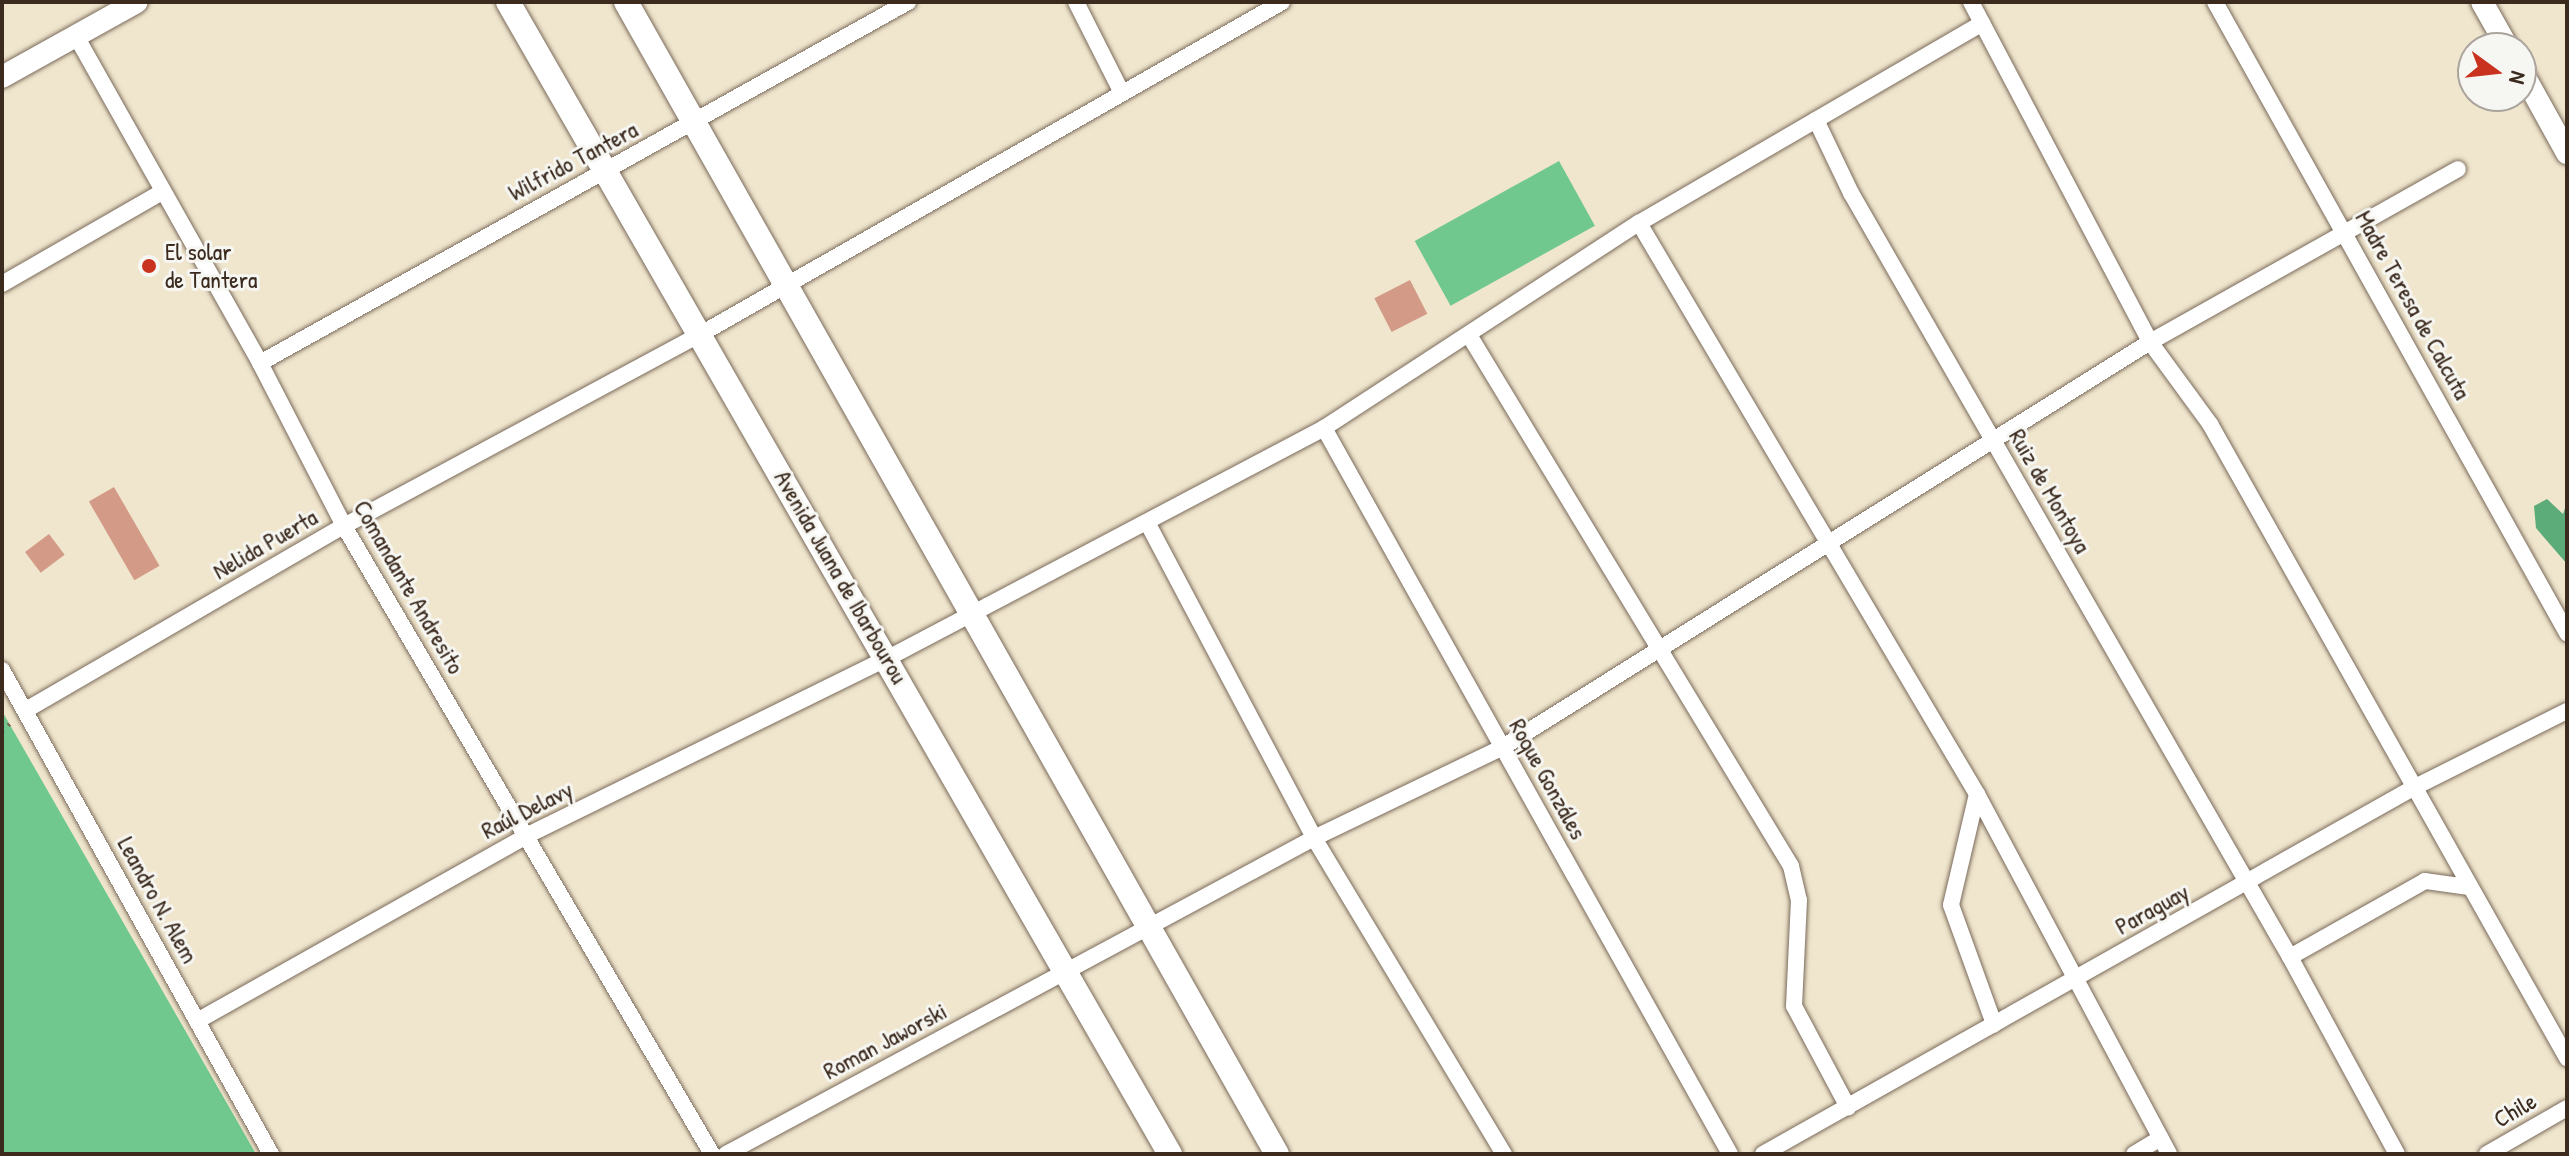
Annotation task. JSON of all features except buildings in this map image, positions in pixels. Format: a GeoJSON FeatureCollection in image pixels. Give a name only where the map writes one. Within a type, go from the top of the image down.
{"type":"FeatureCollection","features":[{"type":"Feature","properties":{"kind":"main road","name":"Avenida Juana de Ibarbourou"},"geometry":{"type":"LineString","coordinates":[[508,2],[888,658],[1170,1154]]}},
{"type":"Feature","properties":{"kind":"main road"},"geometry":{"type":"LineString","coordinates":[[626,2],[1277,1154]]}},
{"type":"Feature","properties":{"kind":"street"},"geometry":{"type":"LineString","coordinates":[[2,77],[137,2]]}},
{"type":"Feature","properties":{"kind":"street","name":"Wilfrido Tantera"},"geometry":{"type":"LineString","coordinates":[[260,363],[603,170],[695,125],[908,2]]}},
{"type":"Feature","properties":{"kind":"street"},"geometry":{"type":"LineString","coordinates":[[1076,2],[1122,93]]}},
{"type":"Feature","properties":{"kind":"street","name":"Nelida Puerta"},"geometry":{"type":"LineString","coordinates":[[26,710],[344,526],[701,334],[1282,2]]}},
{"type":"Feature","properties":{"kind":"street"},"geometry":{"type":"LineString","coordinates":[[1971,2],[2150,342],[2210,424],[2567,1058]]}},
{"type":"Feature","properties":{"kind":"street","name":"Madre Teresa de Calcuta"},"geometry":{"type":"LineString","coordinates":[[2215,2],[2567,633]]}},
{"type":"Feature","properties":{"kind":"street"},"geometry":{"type":"LineString","coordinates":[[2482,2],[2499,32]]}},
{"type":"Feature","properties":{"kind":"street"},"geometry":{"type":"LineString","coordinates":[[1982,23],[1639,223],[1977,794],[2079,977],[2169,1154]]}},
{"type":"Feature","properties":{"kind":"street","name":"Comandante Andresito"},"geometry":{"type":"LineString","coordinates":[[76,36],[260,363],[344,526],[712,1154]]}},
{"type":"Feature","properties":{"kind":"street"},"geometry":{"type":"LineString","coordinates":[[2537,99],[2567,153]]}},
{"type":"Feature","properties":{"kind":"street","name":"Ruiz de Montoya"},"geometry":{"type":"LineString","coordinates":[[1816,120],[1851,193],[2290,957],[2397,1154]]}},
{"type":"Feature","properties":{"kind":"street","name":"Roman Jaworski"},"geometry":{"type":"LineString","coordinates":[[726,1154],[1314,838],[1503,747],[1995,443],[2150,342],[2458,169]]}},
{"type":"Feature","properties":{"kind":"street"},"geometry":{"type":"LineString","coordinates":[[2,284],[162,192]]}},
{"type":"Feature","properties":{"kind":"street","name":"Raúl Delavy"},"geometry":{"type":"LineString","coordinates":[[197,1021],[526,836],[888,658],[1148,524],[1324,428],[1639,223]]}},
{"type":"Feature","properties":{"kind":"street"},"geometry":{"type":"LineString","coordinates":[[1469,335],[1791,866],[1799,900],[1794,1006],[1848,1107]]}},
{"type":"Feature","properties":{"kind":"street","name":"Roque Gonzáles"},"geometry":{"type":"LineString","coordinates":[[1324,428],[1730,1154]]}},
{"type":"Feature","properties":{"kind":"street"},"geometry":{"type":"LineString","coordinates":[[1148,524],[1314,838],[1504,1154]]}},
{"type":"Feature","properties":{"kind":"street","name":"Leandro N. Alem"},"geometry":{"type":"LineString","coordinates":[[2,670],[271,1154]]}},
{"type":"Feature","properties":{"kind":"street","name":"Paraguay"},"geometry":{"type":"LineString","coordinates":[[1763,1154],[2413,788],[2567,711]]}},
{"type":"Feature","properties":{"kind":"street"},"geometry":{"type":"LineString","coordinates":[[1977,794],[1951,905],[1994,1024]]}},
{"type":"Feature","properties":{"kind":"street"},"geometry":{"type":"LineString","coordinates":[[2290,957],[2425,881],[2469,887]]}},
{"type":"Feature","properties":{"kind":"street","name":"Chile"},"geometry":{"type":"LineString","coordinates":[[2487,1154],[2567,1108]]}},
{"type":"Feature","properties":{"kind":"street"},"geometry":{"type":"LineString","coordinates":[[2134,1154],[2161,1138]]}},
{"type":"Feature","properties":{"kind":"green space"},"geometry":{"type":"Polygon","coordinates":[[[1559,161],[1595,226],[1451,306],[1415,241],[1559,161]]]}},
{"type":"Feature","properties":{"kind":"green space"},"geometry":{"type":"Polygon","coordinates":[[[2547,499],[2563,514],[2567,502],[2567,564],[2536,528],[2534,506],[2547,499]]]}},
{"type":"Feature","properties":{"kind":"green space"},"geometry":{"type":"Polygon","coordinates":[[[2,711],[256,1154],[2,1154],[2,711]]]}},
{"type":"Feature","properties":{"kind":"place","name":"El solar de Tantera"},"geometry":{"type":"Point","coordinates":[149,266]}}]}
